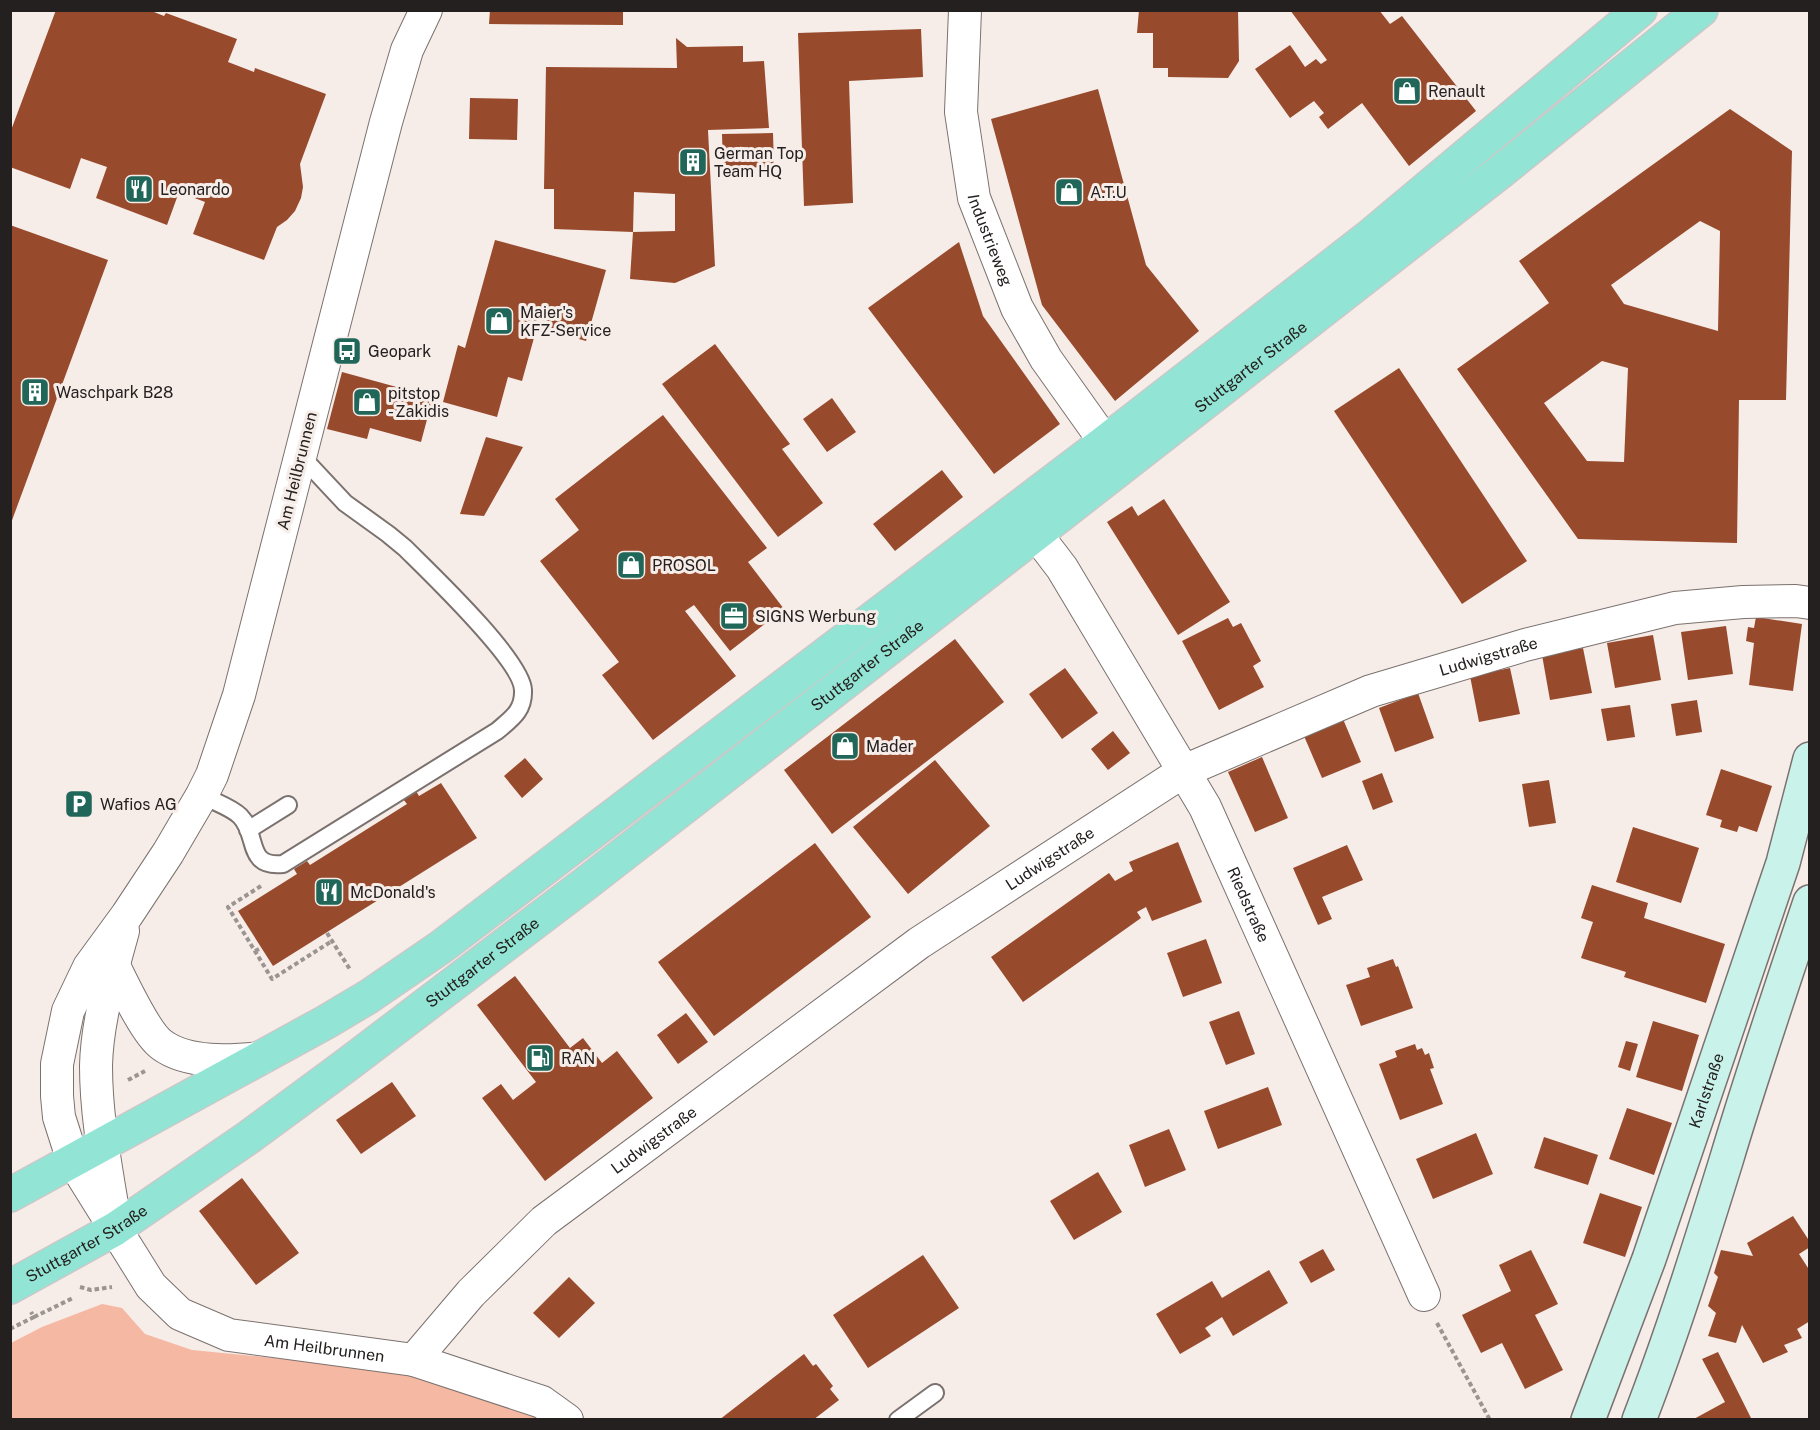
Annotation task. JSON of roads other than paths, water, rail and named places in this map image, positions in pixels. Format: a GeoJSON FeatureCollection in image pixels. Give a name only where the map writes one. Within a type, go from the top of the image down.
{"type":"FeatureCollection","features":[{"type":"Feature","properties":{"kind":"main road","name":"Stuttgarter Straße"},"geometry":{"type":"LineString","coordinates":[[10,1195],[103,1146],[368,997],[441,947],[1105,442],[1369,237],[1640,10]]}},
{"type":"Feature","properties":{"kind":"main road","name":"Stuttgarter Straße"},"geometry":{"type":"LineString","coordinates":[[10,1287],[116,1229],[249,1137],[372,1046],[1036,534],[1500,172],[1701,10]]}},
{"type":"Feature","properties":{"kind":"main road","name":"Karlstraße"},"geometry":{"type":"LineString","coordinates":[[1588,1419],[1649,1259],[1772,896],[1783,863],[1809,759]]}},
{"type":"Feature","properties":{"kind":"main road"},"geometry":{"type":"LineString","coordinates":[[1639,1419],[1709,1219],[1809,902]]}},
{"type":"Feature","properties":{"kind":"street","name":"Am Heilbrunnen"},"geometry":{"type":"LineString","coordinates":[[426,10],[407,50],[397,84],[239,695],[212,775],[202,795],[168,853],[89,967],[68,1011],[57,1064],[59,1116],[72,1161],[151,1286],[180,1314],[229,1335],[414,1360],[542,1402],[567,1419]]}},
{"type":"Feature","properties":{"kind":"street","name":"Industrieweg"},"geometry":{"type":"LineString","coordinates":[[965,10],[961,112],[975,198],[1017,308],[1046,359],[1105,442]]}},
{"type":"Feature","properties":{"kind":"street","name":"Riedstraße"},"geometry":{"type":"LineString","coordinates":[[1036,534],[1062,568],[1205,807],[1424,1295]]}},
{"type":"Feature","properties":{"kind":"street","name":"Ludwigstraße"},"geometry":{"type":"LineString","coordinates":[[414,1360],[471,1293],[544,1221],[919,943],[1184,771],[1371,691],[1525,645],[1675,608],[1743,602],[1796,601],[1809,603]]}},
{"type":"Feature","properties":{"kind":"street","name":"Am Heilbrunnen"},"geometry":{"type":"LineString","coordinates":[[116,1229],[97,1097],[96,1065],[101,1022],[127,915]]}},
{"type":"Feature","properties":{"kind":"street"},"geometry":{"type":"LineString","coordinates":[[114,966],[143,1021],[159,1044],[176,1053],[222,1062],[261,1058]]}},
{"type":"Feature","properties":{"kind":"lane"},"geometry":{"type":"LineString","coordinates":[[202,795],[242,817],[259,859],[268,864],[279,864],[295,858],[496,731],[516,716],[522,702],[523,690],[520,677],[499,646],[435,579],[388,534],[345,503],[301,456]]}},
{"type":"Feature","properties":{"kind":"lane"},"geometry":{"type":"LineString","coordinates":[[248,830],[288,805]]}},
{"type":"Feature","properties":{"kind":"lane"},"geometry":{"type":"LineString","coordinates":[[898,1419],[935,1393]]}},
{"type":"Feature","properties":{"kind":"place","name":"Renault"},"geometry":{"type":"Point","coordinates":[1407,91]}},
{"type":"Feature","properties":{"kind":"place","name":"German Top Team HQ"},"geometry":{"type":"Point","coordinates":[693,162]}},
{"type":"Feature","properties":{"kind":"place","name":"Leonardo"},"geometry":{"type":"Point","coordinates":[139,189]}},
{"type":"Feature","properties":{"kind":"place","name":"A.T.U"},"geometry":{"type":"Point","coordinates":[1069,192]}},
{"type":"Feature","properties":{"kind":"place","name":"Maier's KFZ-Service"},"geometry":{"type":"Point","coordinates":[499,321]}},
{"type":"Feature","properties":{"kind":"place","name":"Geopark"},"geometry":{"type":"Point","coordinates":[347,351]}},
{"type":"Feature","properties":{"kind":"place","name":"Waschpark B28"},"geometry":{"type":"Point","coordinates":[35,392]}},
{"type":"Feature","properties":{"kind":"place","name":"pitstop - Zakidis"},"geometry":{"type":"Point","coordinates":[367,402]}},
{"type":"Feature","properties":{"kind":"place","name":"PROSOL"},"geometry":{"type":"Point","coordinates":[631,565]}},
{"type":"Feature","properties":{"kind":"place","name":"SIGNS Werbung"},"geometry":{"type":"Point","coordinates":[734,616]}},
{"type":"Feature","properties":{"kind":"place","name":"Mader"},"geometry":{"type":"Point","coordinates":[845,746]}},
{"type":"Feature","properties":{"kind":"place","name":"Wafios AG"},"geometry":{"type":"Point","coordinates":[79,804]}},
{"type":"Feature","properties":{"kind":"place","name":"McDonald's"},"geometry":{"type":"Point","coordinates":[329,892]}},
{"type":"Feature","properties":{"kind":"place","name":"RAN"},"geometry":{"type":"Point","coordinates":[540,1058]}}]}
